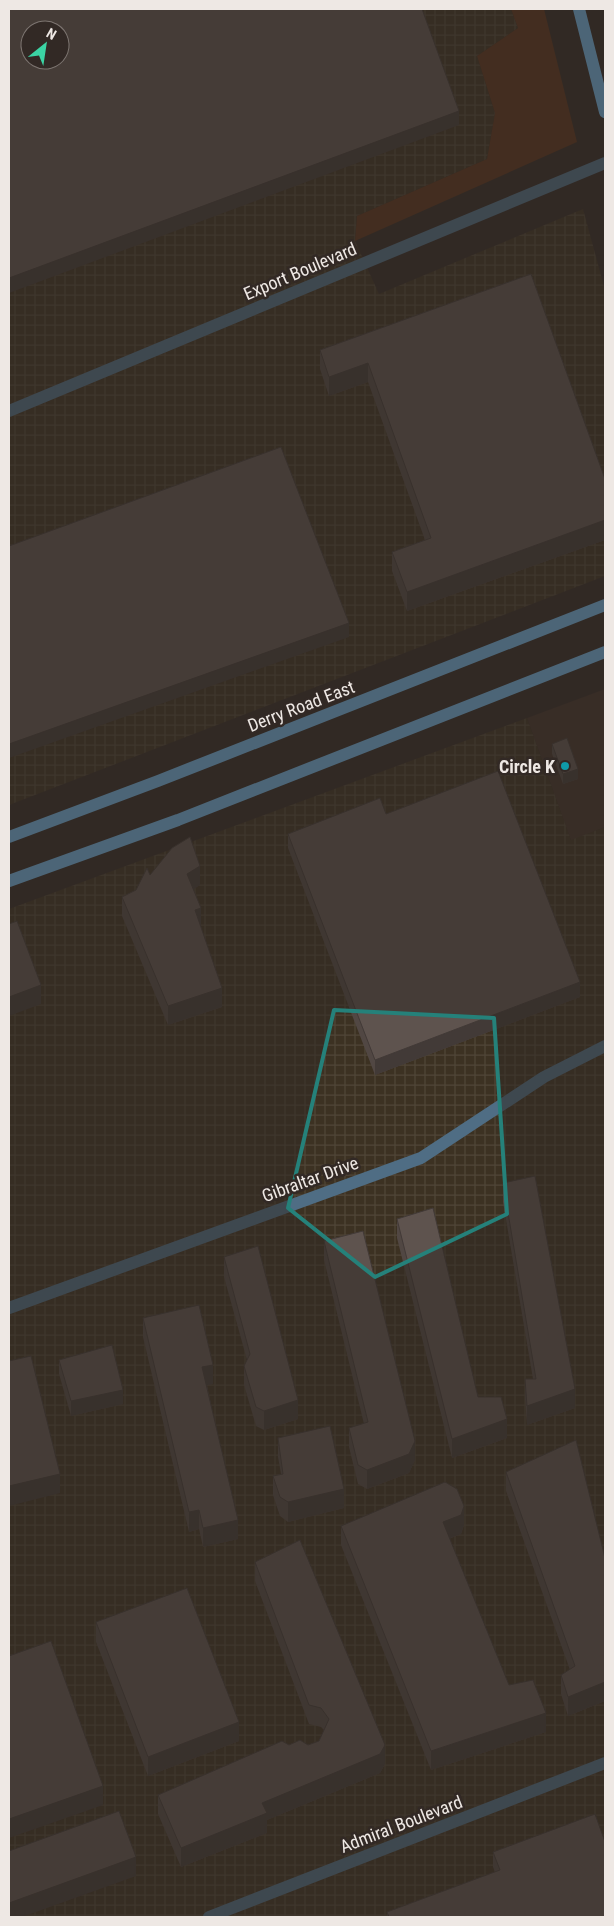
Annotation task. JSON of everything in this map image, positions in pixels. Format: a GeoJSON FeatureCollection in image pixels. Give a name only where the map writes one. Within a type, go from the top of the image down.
{"type":"FeatureCollection","features":[{"type":"Feature","properties":{"kind":"main road"},"geometry":{"type":"LineString","coordinates":[[579,9],[605,112]]}},
{"type":"Feature","properties":{"kind":"main road","name":"Derry Road East"},"geometry":{"type":"LineString","coordinates":[[9,837],[158,781],[605,605]]}},
{"type":"Feature","properties":{"kind":"main road"},"geometry":{"type":"LineString","coordinates":[[9,880],[178,820],[605,652]]}},
{"type":"Feature","properties":{"kind":"street","name":"Export Boulevard"},"geometry":{"type":"LineString","coordinates":[[9,411],[605,163]]}},
{"type":"Feature","properties":{"kind":"street","name":"Gibraltar Drive"},"geometry":{"type":"LineString","coordinates":[[9,1308],[421,1158],[536,1082],[605,1046]]}},
{"type":"Feature","properties":{"kind":"street","name":"Admiral Boulevard"},"geometry":{"type":"LineString","coordinates":[[209,1917],[605,1763]]}},
{"type":"Feature","properties":{"kind":"highlighted area"},"geometry":{"type":"Polygon","coordinates":[[[334,1010],[494,1018],[507,1214],[375,1277],[288,1208],[334,1010]]]}},
{"type":"Feature","properties":{"kind":"shaded area"},"geometry":{"type":"Polygon","coordinates":[[[9,9],[511,9],[518,28],[477,56],[495,113],[487,159],[357,216],[355,241],[379,294],[583,209],[605,290],[605,576],[9,805],[9,9]]]}},
{"type":"Feature","properties":{"kind":"shaded area"},"geometry":{"type":"Polygon","coordinates":[[[511,9],[544,9],[577,142],[355,241],[357,216],[487,159],[495,113],[477,56],[518,28],[511,9]]]}},
{"type":"Feature","properties":{"kind":"shaded area"},"geometry":{"type":"Polygon","coordinates":[[[605,689],[605,827],[571,841],[527,718],[605,689]]]}},
{"type":"Feature","properties":{"kind":"shaded area"},"geometry":{"type":"Polygon","coordinates":[[[527,718],[571,840],[605,827],[605,1917],[9,1917],[9,909],[527,718]]]}},
{"type":"Feature","properties":{"kind":"building"},"geometry":{"type":"Polygon","coordinates":[[[9,9],[422,9],[459,111],[9,278],[9,9]]]}},
{"type":"Feature","properties":{"kind":"building"},"geometry":{"type":"Polygon","coordinates":[[[531,274],[605,479],[605,520],[407,592],[392,552],[431,538],[368,363],[329,377],[320,350],[531,274]]]}},
{"type":"Feature","properties":{"kind":"building"},"geometry":{"type":"Polygon","coordinates":[[[281,447],[349,623],[9,744],[9,546],[281,447]]]}},
{"type":"Feature","properties":{"kind":"building"},"geometry":{"type":"Polygon","coordinates":[[[567,738],[578,769],[563,774],[552,744],[567,738]]]}},
{"type":"Feature","properties":{"kind":"building"},"geometry":{"type":"Polygon","coordinates":[[[498,771],[580,982],[375,1060],[288,834],[380,798],[386,814],[498,771]]]}},
{"type":"Feature","properties":{"kind":"building"},"geometry":{"type":"Polygon","coordinates":[[[190,837],[200,866],[187,874],[201,908],[195,910],[222,988],[168,1006],[122,897],[136,890],[147,868],[150,875],[172,848],[190,837]]]}},
{"type":"Feature","properties":{"kind":"building"},"geometry":{"type":"Polygon","coordinates":[[[17,921],[41,985],[9,997],[9,924],[17,921]]]}},
{"type":"Feature","properties":{"kind":"building"},"geometry":{"type":"Polygon","coordinates":[[[535,1176],[575,1389],[527,1406],[525,1379],[536,1379],[503,1183],[535,1176]]]}},
{"type":"Feature","properties":{"kind":"building"},"geometry":{"type":"Polygon","coordinates":[[[433,1208],[478,1397],[501,1397],[507,1419],[452,1439],[397,1219],[433,1208]]]}},
{"type":"Feature","properties":{"kind":"building"},"geometry":{"type":"Polygon","coordinates":[[[363,1231],[415,1441],[409,1454],[367,1470],[358,1465],[349,1428],[368,1422],[324,1241],[363,1231]]]}},
{"type":"Feature","properties":{"kind":"building"},"geometry":{"type":"Polygon","coordinates":[[[258,1246],[298,1400],[264,1411],[256,1407],[244,1366],[250,1354],[224,1257],[258,1246]]]}},
{"type":"Feature","properties":{"kind":"building"},"geometry":{"type":"Polygon","coordinates":[[[199,1305],[213,1365],[202,1367],[238,1520],[203,1528],[199,1510],[189,1512],[143,1318],[199,1305]]]}},
{"type":"Feature","properties":{"kind":"building"},"geometry":{"type":"Polygon","coordinates":[[[112,1345],[123,1390],[71,1401],[59,1360],[112,1345]]]}},
{"type":"Feature","properties":{"kind":"building"},"geometry":{"type":"Polygon","coordinates":[[[31,1356],[60,1474],[9,1486],[9,1361],[31,1356]]]}},
{"type":"Feature","properties":{"kind":"building"},"geometry":{"type":"Polygon","coordinates":[[[330,1426],[344,1489],[288,1502],[280,1497],[273,1476],[283,1474],[278,1438],[330,1426]]]}},
{"type":"Feature","properties":{"kind":"building"},"geometry":{"type":"Polygon","coordinates":[[[576,1440],[605,1558],[605,1682],[568,1697],[561,1675],[575,1666],[506,1472],[576,1440]]]}},
{"type":"Feature","properties":{"kind":"building"},"geometry":{"type":"Polygon","coordinates":[[[445,1482],[457,1489],[464,1506],[461,1515],[443,1522],[509,1685],[533,1680],[546,1713],[431,1751],[341,1526],[445,1482]]]}},
{"type":"Feature","properties":{"kind":"building"},"geometry":{"type":"Polygon","coordinates":[[[300,1540],[385,1745],[380,1754],[262,1803],[267,1813],[181,1848],[158,1795],[282,1741],[289,1745],[300,1740],[308,1745],[319,1741],[329,1719],[321,1708],[309,1705],[255,1562],[300,1540]]]}},
{"type":"Feature","properties":{"kind":"building"},"geometry":{"type":"Polygon","coordinates":[[[187,1588],[239,1722],[148,1757],[96,1622],[187,1588]]]}},
{"type":"Feature","properties":{"kind":"building"},"geometry":{"type":"Polygon","coordinates":[[[51,1641],[103,1786],[9,1819],[9,1656],[51,1641]]]}},
{"type":"Feature","properties":{"kind":"building"},"geometry":{"type":"Polygon","coordinates":[[[119,1811],[136,1857],[9,1903],[9,1851],[119,1811]]]}},
{"type":"Feature","properties":{"kind":"building"},"geometry":{"type":"Polygon","coordinates":[[[595,1814],[605,1842],[605,1917],[389,1917],[387,1912],[500,1870],[493,1852],[595,1814]]]}},
{"type":"Feature","properties":{"kind":"place","name":"Circle K"},"geometry":{"type":"Point","coordinates":[565,766]}}]}
